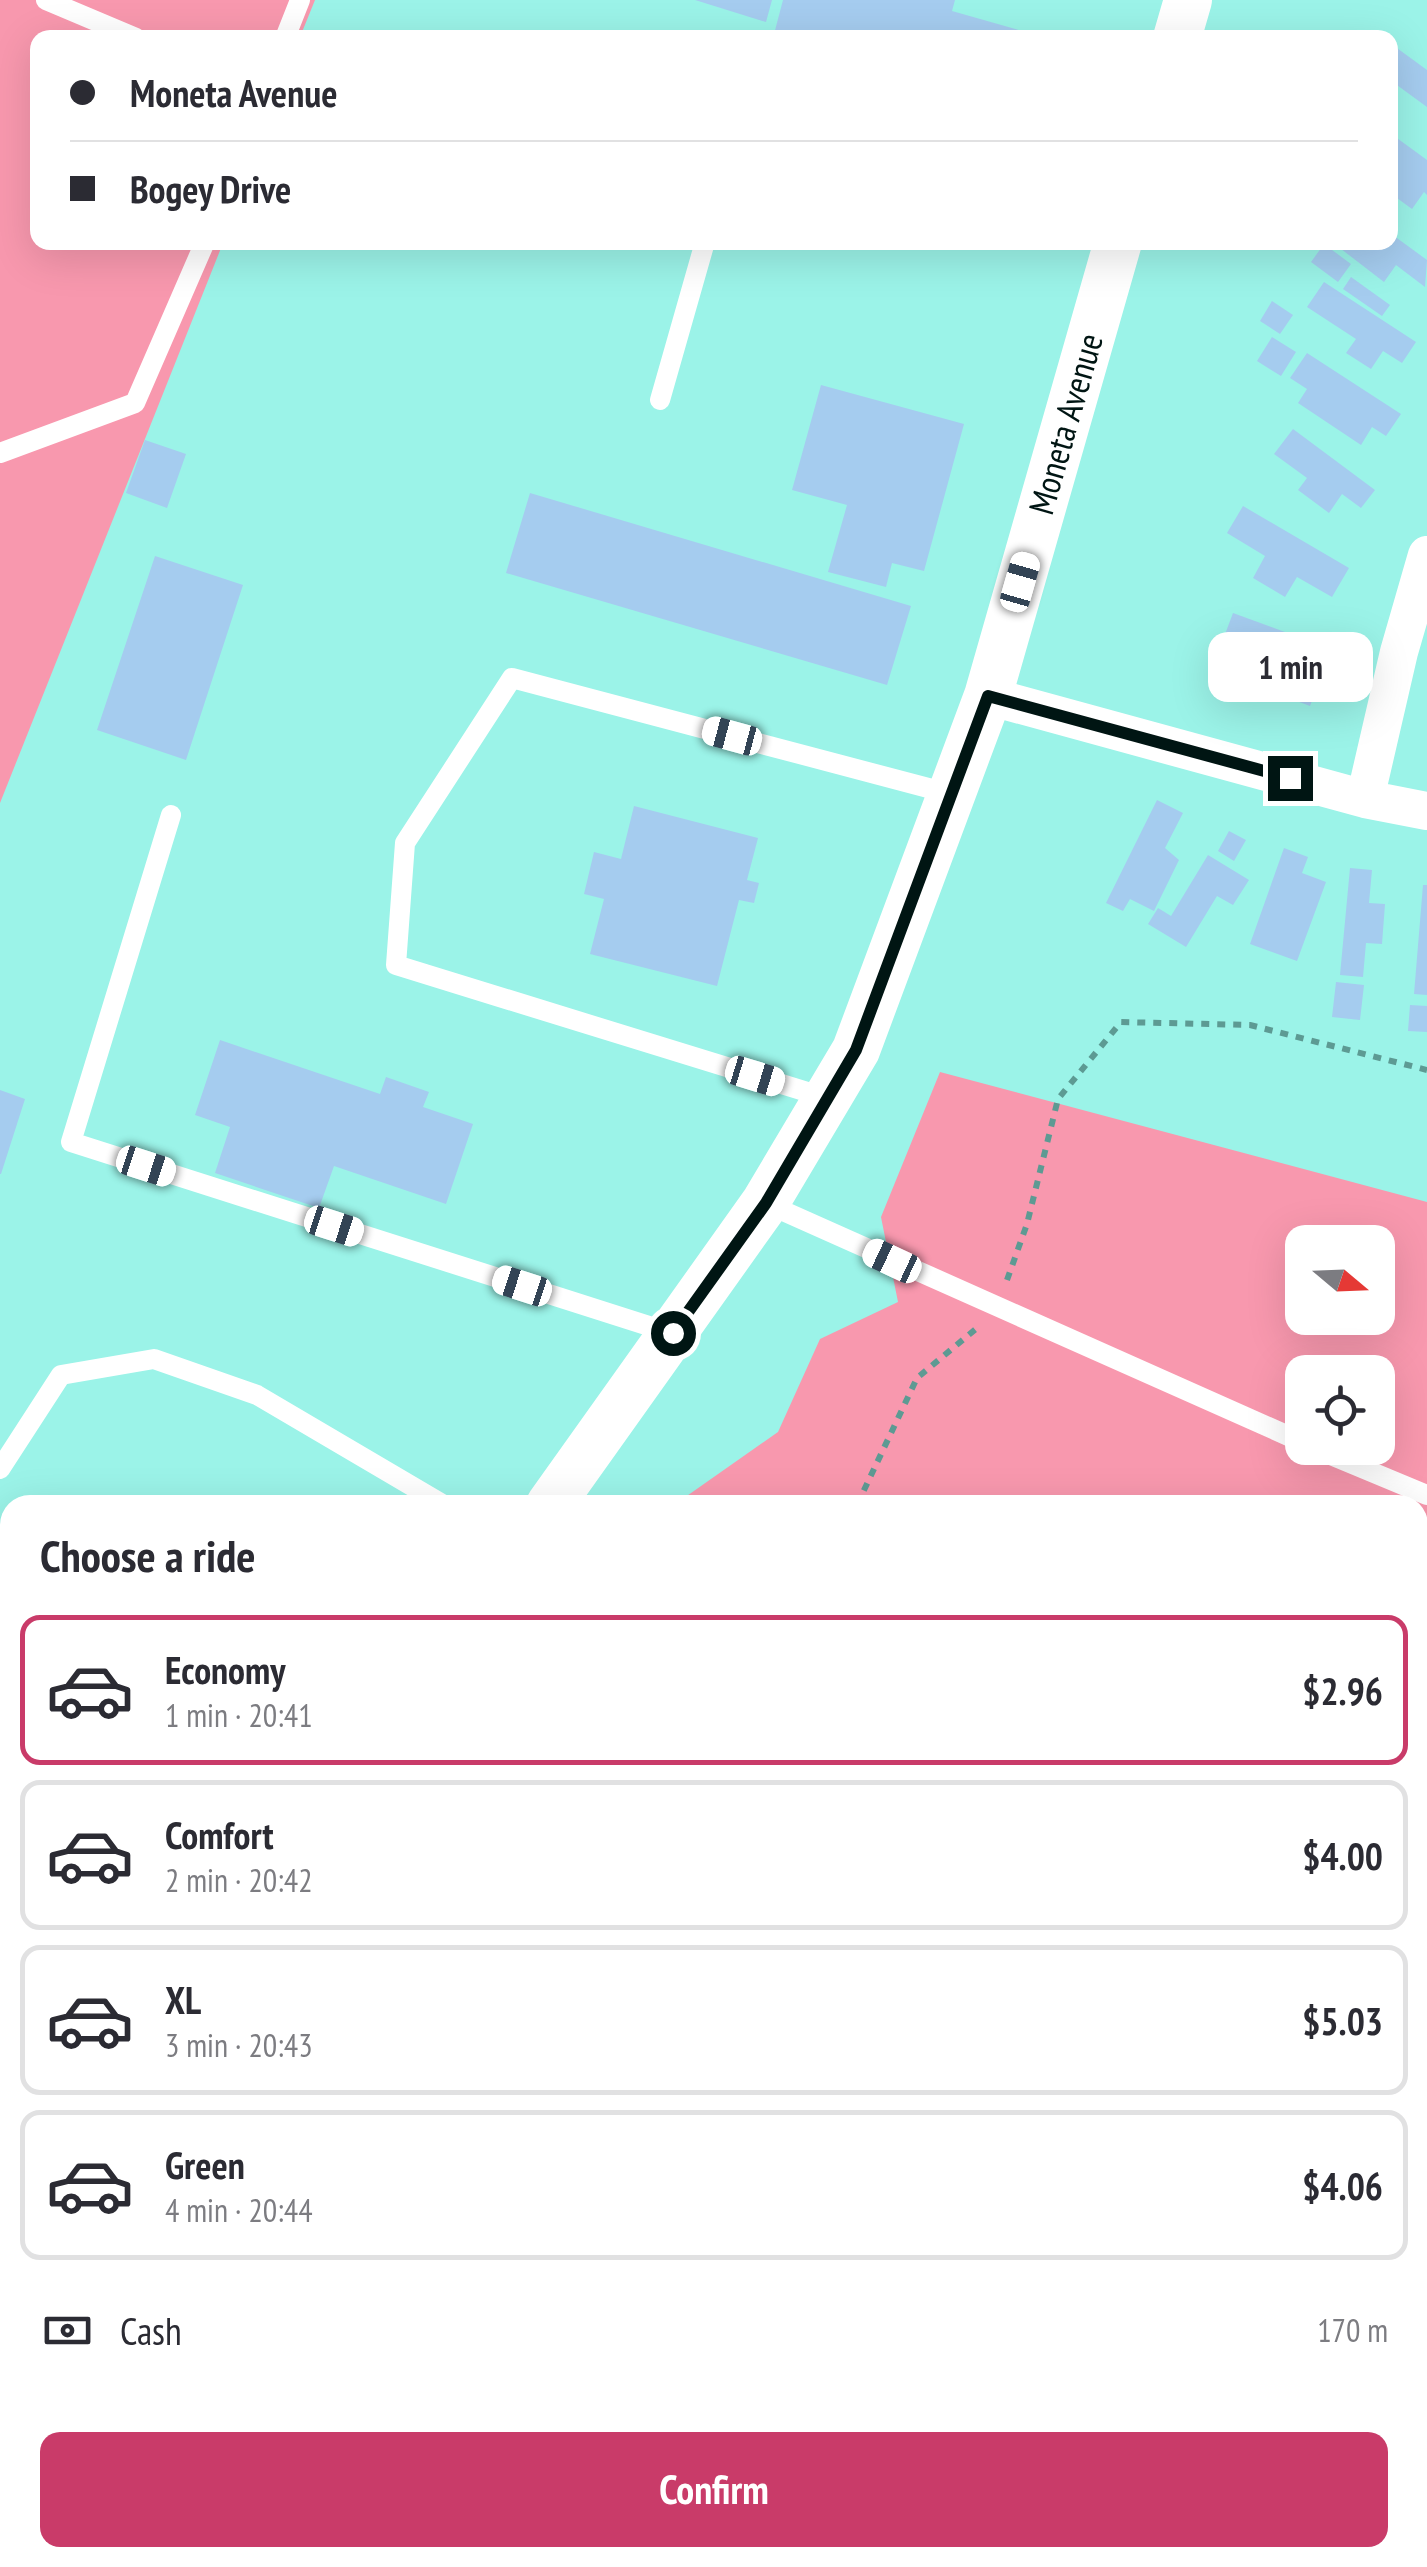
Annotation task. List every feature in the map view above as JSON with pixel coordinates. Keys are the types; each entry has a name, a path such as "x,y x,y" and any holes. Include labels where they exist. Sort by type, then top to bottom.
{"street":[{"path":"1179,30 1188,0"},
{"name":"Moneta Avenue","path":"557,1495 766,1203 856,1050 988,696 1116,250"},
{"path":"1365,798 1399,652 1427,555"},
{"path":"988,696 1365,798 1427,811"}],"lane":[{"path":"46,0 117,30"},
{"path":"289,30 300,0"},
{"path":"0,453 135,403 202,250"},
{"path":"660,400 703,250"},
{"path":"827,1098 396,965 405,843 512,678 951,794"},
{"path":"172,815 71,1142 673,1333"},
{"path":"766,1203 1285,1434"},
{"path":"0,1469 61,1375 154,1360 257,1395 427,1495"},
{"path":"1355,1465 1427,1495"}],"path":[{"path":"862,1495 916,1378 967,1339 997,1305 1026,1224 1058,1100 1121,1022 1250,1025 1427,1070"}],"shaded area":[{"path":"0,0 315,0 303,30 30,30 30,250 220,250 0,803"},
{"path":"940,1072 1427,1202 1427,1495 688,1495 778,1432 820,1339 898,1302 881,1217"}],"building":[{"path":"695,0 772,0 766,22"},
{"path":"783,0 955,0 952,11 1019,30 775,30"},
{"path":"1398,49 1427,70 1427,107 1398,86"},
{"path":"1398,139 1427,160 1427,195 1424,192 1412,209 1398,199"},
{"path":"1398,239 1427,260 1425,287 1396,265 1384,282 1342,250 1398,250"},
{"path":"1320,250 1332,250 1351,264 1338,282 1311,262"},
{"path":"1351,277 1390,305 1382,316 1343,289"},
{"path":"1324,282 1416,342 1402,363 1383,351 1371,369 1346,353 1356,339 1307,307"},
{"path":"1272,301 1293,315 1280,334 1260,321"},
{"path":"1272,337 1296,352 1281,376 1257,361"},
{"path":"1307,353 1401,414 1386,436 1372,427 1361,445 1298,403 1307,389 1290,378"},
{"path":"821,385 964,424 924,571 892,563 886,587 828,572 847,505 792,490"},
{"path":"1293,429 1375,490 1361,508 1342,494 1329,513 1298,490 1307,478 1274,454"},
{"path":"145,440 186,454 167,508 126,493"},
{"path":"530,493 911,606 887,685 506,573"},
{"path":"1243,506 1349,568 1332,597 1297,577 1285,597 1253,578 1265,556 1227,533"},
{"path":"155,556 243,585 186,760 97,730"},
{"path":"1233,613 1331,649 1310,706 1212,669"},
{"path":"1157,800 1183,813 1165,848 1179,860 1154,911 1130,899 1123,911 1106,903"},
{"path":"634,806 758,838 747,880 759,883 754,903 739,900 717,986 590,954 604,899 584,894 594,852 621,859"},
{"path":"1229,831 1246,840 1234,861 1218,851"},
{"path":"1284,848 1308,857 1302,873 1326,882 1297,961 1250,944"},
{"path":"1208,855 1249,880 1233,905 1217,896 1186,947 1148,924 1158,908 1171,916"},
{"path":"1350,868 1372,870 1369,903 1385,904 1382,944 1366,943 1363,977 1340,975"},
{"path":"1423,885 1427,885 1427,995 1414,994"},
{"path":"1336,982 1364,985 1360,1020 1332,1017"},
{"path":"1410,1005 1427,1006 1427,1032 1408,1031"},
{"path":"220,1040 380,1094 386,1077 429,1092 423,1107 473,1124 446,1204 334,1166 319,1208 215,1173 230,1127 195,1115"},
{"path":"0,1090 25,1099 1,1174 0,1174"}],"route":[{"path":"673,1333 766,1203 856,1050 988,696 1290,778"}]}
